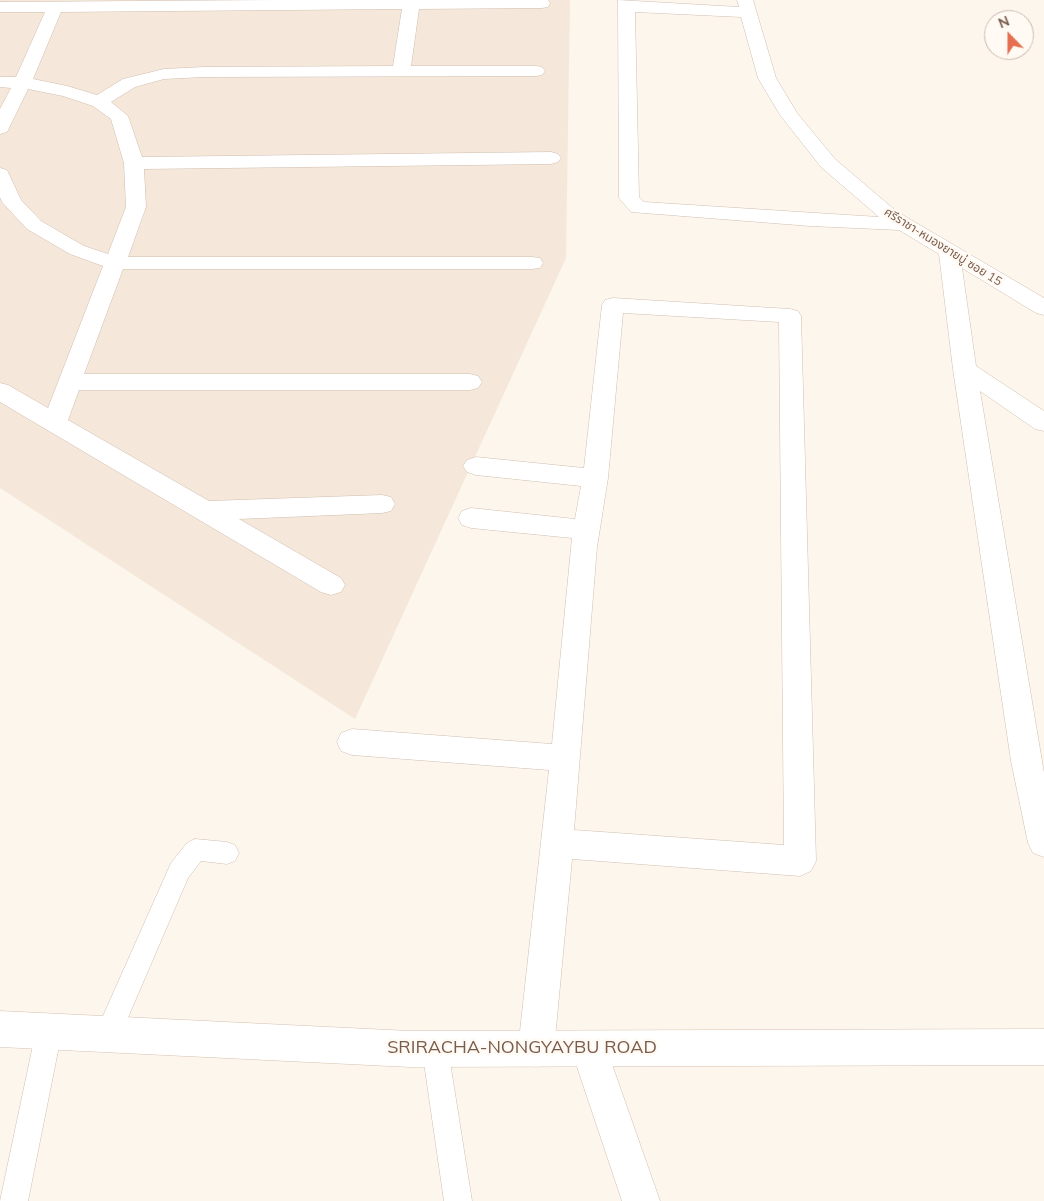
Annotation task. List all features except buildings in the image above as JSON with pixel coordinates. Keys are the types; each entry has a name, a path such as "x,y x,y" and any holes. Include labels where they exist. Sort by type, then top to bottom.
{"street":[{"path":"0,7 542,3"},
{"path":"402,71 411,4"},
{"path":"747,6 627,4 629,198 638,208 810,220 904,224"},
{"name":"ศรีราชา-หนองยายบู่ ซอย 15","path":"747,6 768,78 789,115 828,163 889,215 1044,308"},
{"path":"0,128 55,7"},
{"path":"98,102 129,83 164,74 204,72 536,71"},
{"path":"0,82 22,83 67,91 98,102 119,116 134,163 136,206 54,424"},
{"path":"134,163 550,158"},
{"path":"0,174 12,202 34,224 77,250 114,263 532,263"},
{"path":"949,251 965,369 1026,761 1044,843"},
{"path":"536,1049 587,530 595,478 613,305 790,316 800,861 557,842"},
{"path":"965,369 1044,423"},
{"path":"70,382 470,382"},
{"path":"0,390 54,424 331,585"},
{"path":"476,466 595,478"},
{"path":"204,511 382,504"},
{"path":"471,518 587,530"},
{"path":"352,742 566,758"},
{"name":"SRIRACHA-NONGYAYBU ROAD","path":"0,1029 435,1049 1044,1047"},
{"path":"589,1049 641,1201"}],"lane":[{"path":"108,1034 179,870 195,850 227,853"},
{"path":"14,1201 49,1031"},
{"path":"435,1049 458,1201"}],"shaded area":[{"path":"0,0 570,0 566,258 355,719 0,488"}]}
